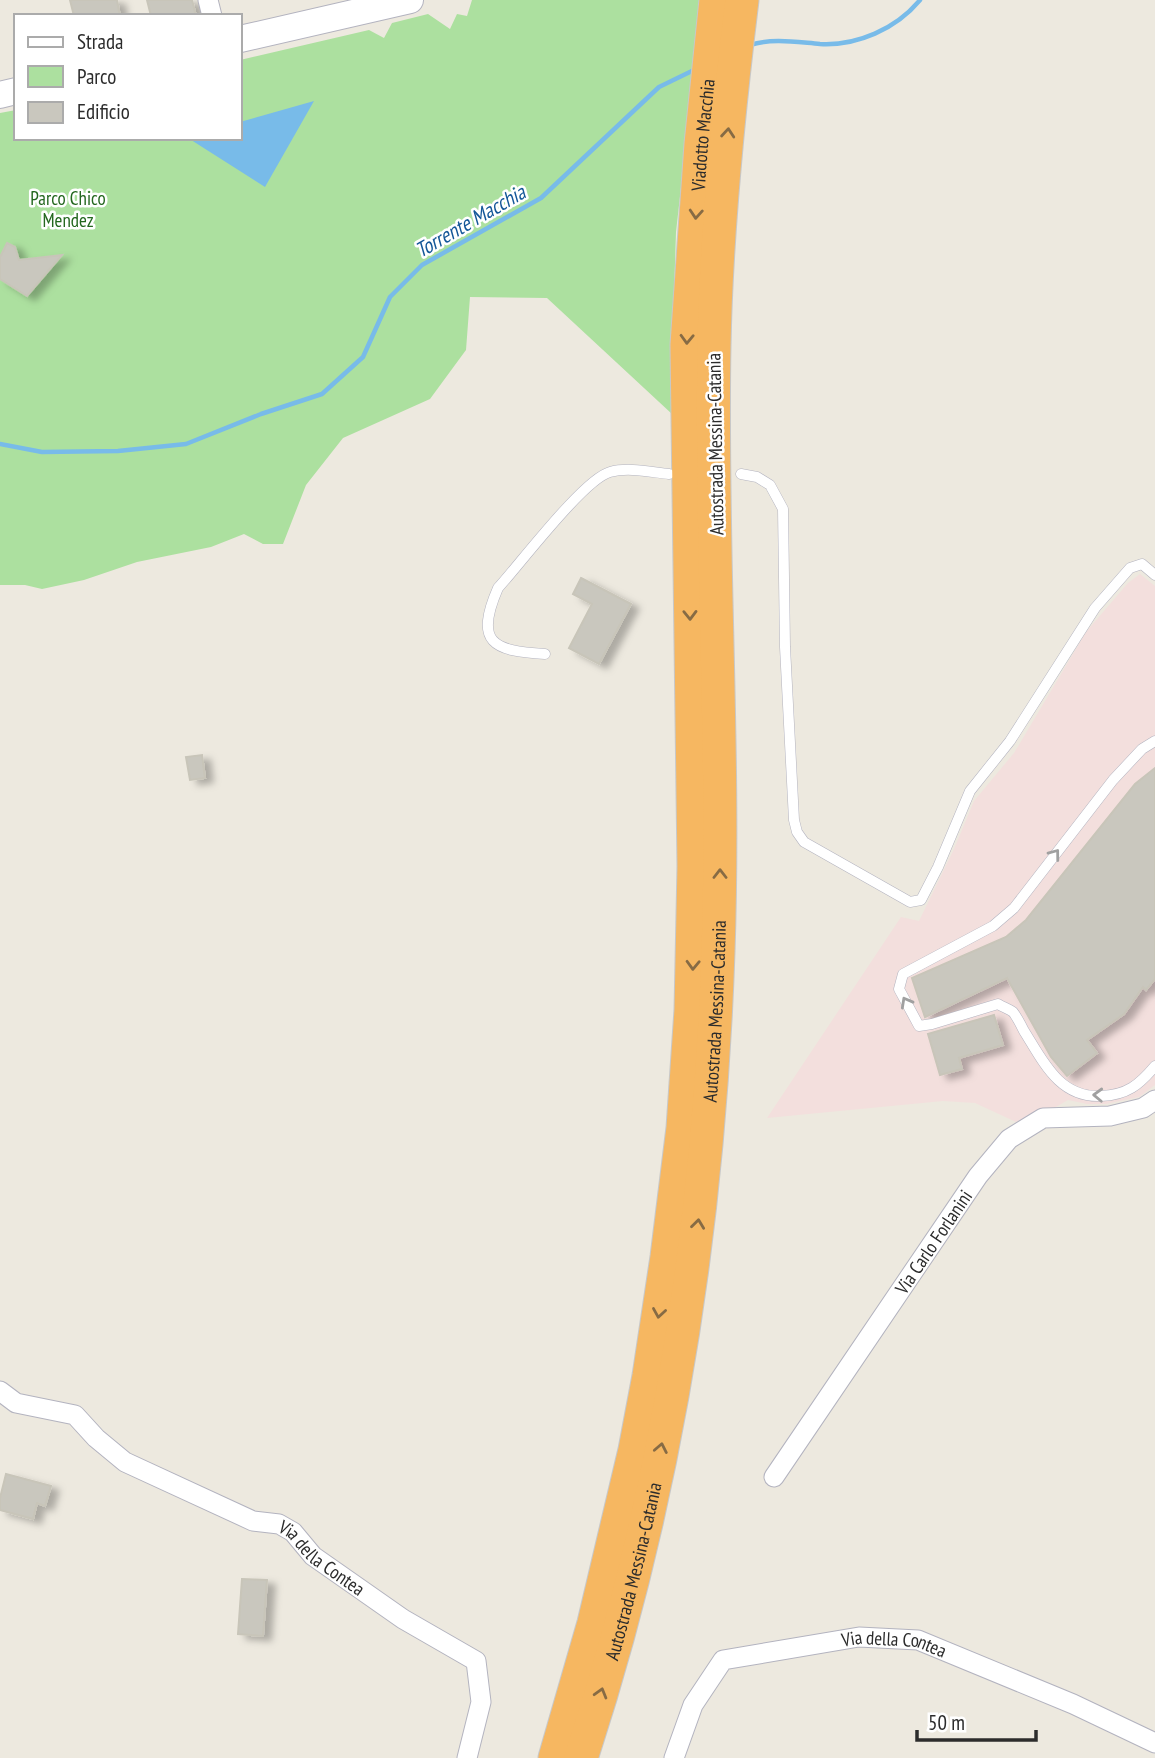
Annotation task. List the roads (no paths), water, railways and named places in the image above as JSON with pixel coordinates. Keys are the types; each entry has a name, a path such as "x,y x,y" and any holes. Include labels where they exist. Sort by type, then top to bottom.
{"highway":[{"name":"Viadotto Macchia","path":"691,271 716,0"},
{"name":"Viadotto Macchia","path":"719,250 742,0"},
{"name":"Autostrada Messina-Catania","path":"555,1758 594,1623 635,1450 649,1376 675,1193 687,1078 693,945 703,471 719,250"},
{"name":"Autostrada Messina-Catania","path":"691,271 687,345 703,471"},
{"name":"Autostrada Messina-Catania","path":"581,1758 619,1628 659,1456 674,1381 701,1196 712,1080 719,947 703,558"}],"street":[{"path":"242,39 410,0"},
{"name":"Via Carlo Forlanini","path":"775,1477 978,1176 1009,1139 1043,1118 1110,1116 1143,1108 1155,1100"},
{"name":"Via della Contea","path":"0,1391 16,1402 75,1415 96,1438 125,1462 253,1521 279,1524 293,1532 313,1556 403,1619 476,1661 481,1702 467,1758"},
{"name":"Via della Contea","path":"674,1758 693,1705 723,1660 859,1637 918,1640 1073,1704 1155,1743"}],"lane":[{"path":"545,654 509,651 496,645 489,634 491,605 498,588 579,495 606,473 622,470 703,471 757,477 770,485 783,509 785,648 794,820 797,832 804,842 910,902 920,900 938,867 970,791 1010,741 1095,608 1130,568 1142,564 1155,575"},
{"path":"699,502 703,471"},
{"path":"699,525 703,558"},
{"path":"1155,741 1142,749 1113,780 1014,908 993,926 903,974 899,989 919,1026 998,1004 1013,1012 1048,1069 1067,1089 1079,1093 1096,1096 1124,1092 1137,1087 1155,1066"}],"water":[{"path":"314,101 265,187 191,140 242,140 242,121"}],"waterway":[{"name":"Torrente Macchia","path":"750,45 776,41 834,44 862,39 888,27 920,0"},
{"name":"Torrente Macchia","path":"0,444 42,452 118,451 186,444 261,414 322,394 363,357 390,297 422,265 541,198 659,87 694,70"}],"park label":[{"name":"Parco Chico Mendez","path":"68,209"}]}
